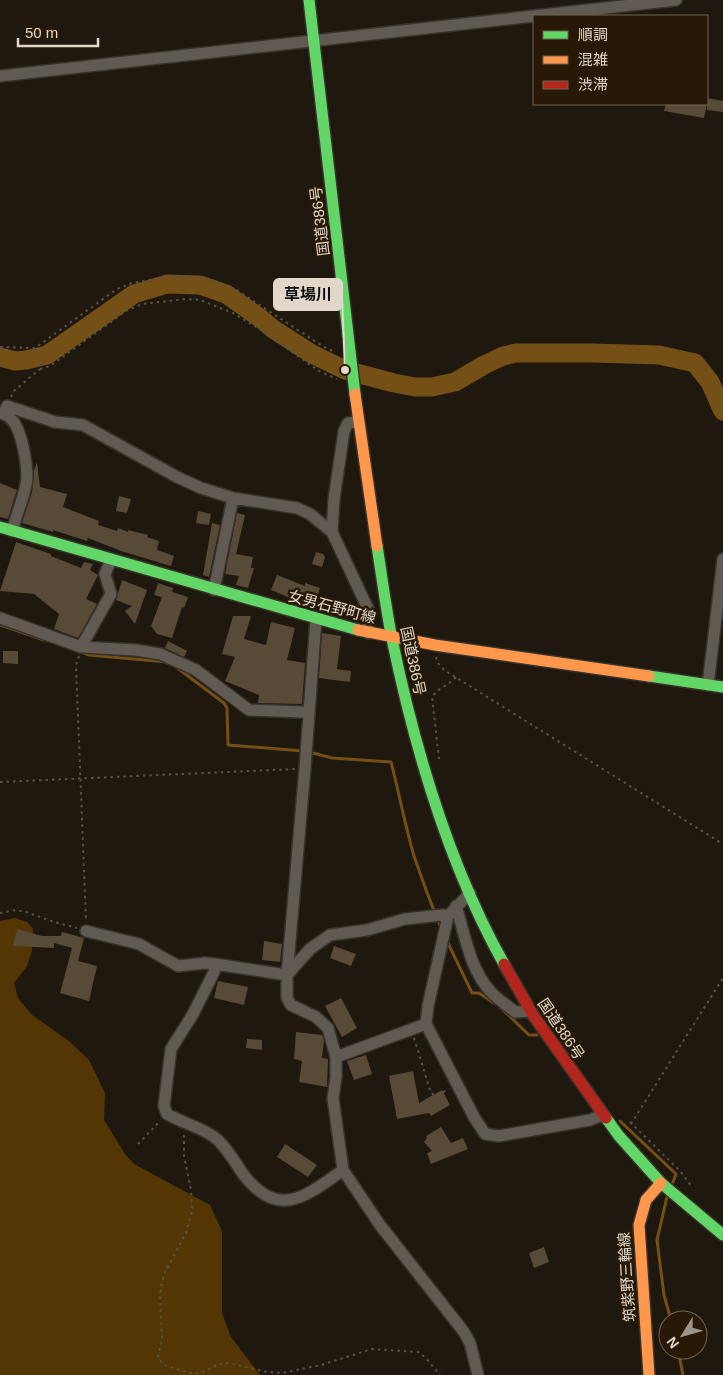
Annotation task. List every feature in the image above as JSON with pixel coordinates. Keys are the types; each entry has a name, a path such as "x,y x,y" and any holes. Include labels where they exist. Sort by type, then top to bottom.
{"main road":[{"name":"国道386号","path":"309,0 358,422 392,638 416,743 456,862 485,930 530,1011 619,1136 661,1183 723,1236"},
{"name":"女男石野町線","path":"0,528 368,633 436,645 723,687"},
{"name":"筑紫野三輪線","path":"649,1375 639,1225 646,1200 661,1183"}],"street":[{"path":"540,15 676,0"},
{"path":"0,76 533,16"},
{"path":"4,411 55,422 83,425 177,477 201,488 233,498 297,508 310,514 332,532 369,612 368,633"},
{"path":"4,411 13,420 22,444 27,479 12,531"},
{"path":"332,532 334,499 344,431 348,424 358,422"},
{"path":"214,590 233,498"},
{"path":"708,685 723,559"},
{"path":"81,647 111,594 105,574 111,560"},
{"path":"0,618 81,647 136,650 160,654 196,670 249,710 302,712 309,714"},
{"path":"316,619 305,768 286,974 286,998 291,1005 316,1017 328,1028 336,1057 333,1098 343,1170 380,1225 464,1332 470,1343 478,1375"},
{"path":"470,893 448,916 428,1006 426,1024 484,1134 499,1136 590,1120 602,1114"},
{"path":"456,906 474,965 480,978 491,993 515,1012 530,1011"},
{"path":"286,974 310,949 330,934 367,930 405,919 448,916"},
{"path":"86,931 139,944 178,966 205,963 286,974"},
{"path":"215,964 214,972 193,1014 171,1049 164,1106 167,1114 204,1130 216,1139 224,1146 255,1188 265,1195 284,1202 304,1196 343,1170"},
{"path":"336,1057 426,1024"}],"path":[{"path":"0,346 35,348 116,290 132,282 174,276 210,280 235,289 324,347 352,360"},
{"path":"40,367 44,369 50,366 126,311 142,304 200,300 233,313 261,330 319,371 355,388"},
{"path":"35,348 40,367"},
{"path":"4,411 14,391 40,367"},
{"path":"436,645 434,653 437,662 444,670 723,844"},
{"path":"0,913 16,910 26,912 86,931 82,779 76,665 81,647"},
{"path":"440,762 432,697 435,691 450,684 456,676"},
{"path":"0,782 305,768"},
{"path":"632,1124 723,978"},
{"path":"411,1029 431,1093 436,1096 458,1085"},
{"path":"138,1144 167,1114"},
{"path":"627,1119 681,1172 693,1188"},
{"path":"182,1120 184,1156 193,1202 186,1233 162,1283 160,1294 162,1339 158,1357 162,1363 194,1374 229,1362 267,1372 282,1372 321,1365 372,1349 418,1352 426,1357 440,1375"}],"shaded area":[{"path":"15,918 27,922 33,929 32,951 27,966 14,983 18,998 32,1015 69,1041 89,1060 105,1093 104,1120 125,1154 134,1164 210,1205 222,1231 222,1313 231,1337 260,1375 0,1375 0,921"}],"building":[{"path":"708,98 723,101 723,112 707,110"},
{"path":"666,105 707,105 704,118 664,111"},
{"path":"37,462 40,487 67,494 63,507 99,521 98,525 117,531 118,528 128,532 128,530 148,535 147,537 159,541 157,550 174,556 171,566 121,551 88,538 87,541 53,530 53,532 22,523 32,492"},
{"path":"0,483 17,490 8,519 0,517"},
{"path":"119,496 131,499 127,513 116,511"},
{"path":"198,511 211,514 209,525 196,523"},
{"path":"237,513 245,515 236,554 253,557 251,568 254,568 248,588 236,585 239,576 225,574"},
{"path":"212,523 220,525 209,577 203,575"},
{"path":"16,542 51,554 51,556 81,568 84,562 93,564 90,570 98,575 86,599 97,604 78,638 54,629 59,614 34,594 0,591"},
{"path":"316,552 323,554 325,557 322,567 312,564"},
{"path":"277,575 305,586 305,583 320,588 315,607 287,599 288,597 271,590"},
{"path":"122,580 147,590 135,624 125,611 132,606 116,600"},
{"path":"158,583 173,588 172,592 188,597 184,608 182,607 172,638 157,634 151,626 162,597 154,595"},
{"path":"233,616 251,616 244,639 266,645 271,622 295,628 287,660 305,663 302,704 258,703 259,695 225,681 235,657 222,654"},
{"path":"322,633 341,636 337,669 351,671 350,682 319,678"},
{"path":"168,641 187,651 184,657 165,648"},
{"path":"3,651 18,651 18,664 3,663"},
{"path":"17,929 42,936 61,936 62,932 84,938 78,961 97,966 89,1001 60,993 72,948 54,943 54,948 13,946"},
{"path":"264,941 282,944 280,962 262,960"},
{"path":"334,946 356,954 351,966 330,958"},
{"path":"218,981 248,987 244,1005 214,998"},
{"path":"341,998 357,1028 342,1037 325,1006"},
{"path":"296,1032 322,1035 324,1040 322,1058 328,1059 327,1087 299,1082 302,1061 294,1059"},
{"path":"247,1039 262,1040 262,1050 246,1048"},
{"path":"366,1055 372,1074 354,1080 347,1061"},
{"path":"413,1071 419,1103 442,1090 450,1105 431,1116 429,1113 397,1119 389,1076"},
{"path":"441,1127 451,1143 463,1138 468,1149 431,1164 427,1153 432,1151 424,1142 427,1138 426,1136"},
{"path":"285,1144 317,1165 308,1177 277,1157"},
{"path":"544,1247 549,1262 534,1268 529,1253"}],"waterway":[{"path":"0,357 15,361 47,355 134,294 167,284 200,285 226,294 273,329 312,354 345,370 394,383 415,387 432,387 455,382 484,365 503,356 516,353 659,355 695,363 710,382 723,411"},
{"path":"0,625 44,640"},
{"path":"81,652 89,655 167,662"},
{"path":"176,667 224,703 227,708 228,745 303,751"},
{"path":"309,752 332,758 391,762 414,856 441,928"},
{"path":"447,941 472,993 479,993 494,1003"},
{"path":"501,1008 529,1035 537,1035"},
{"path":"620,1121 676,1174 673,1182"},
{"path":"667,1197 657,1240 664,1295 668,1310"},
{"path":"680,1360 683,1375"}],"traffic: fast":[{"path":"309,0 355,394"},
{"path":"0,527 358,630"},
{"path":"377,546 392,639 411,723 423,765 450,847 484,926 504,964"},
{"path":"649,676 723,687"},
{"path":"606,1118 619,1136 661,1183 723,1235"}],"traffic: slow":[{"path":"355,394 377,546"},
{"path":"358,630 435,645 649,676"},
{"path":"649,1375 639,1225 646,1200 661,1183"}],"traffic: jam":[{"path":"504,964 533,1015 606,1118"}],"place":[{"name":"草場川","path":"345,370"}]}
